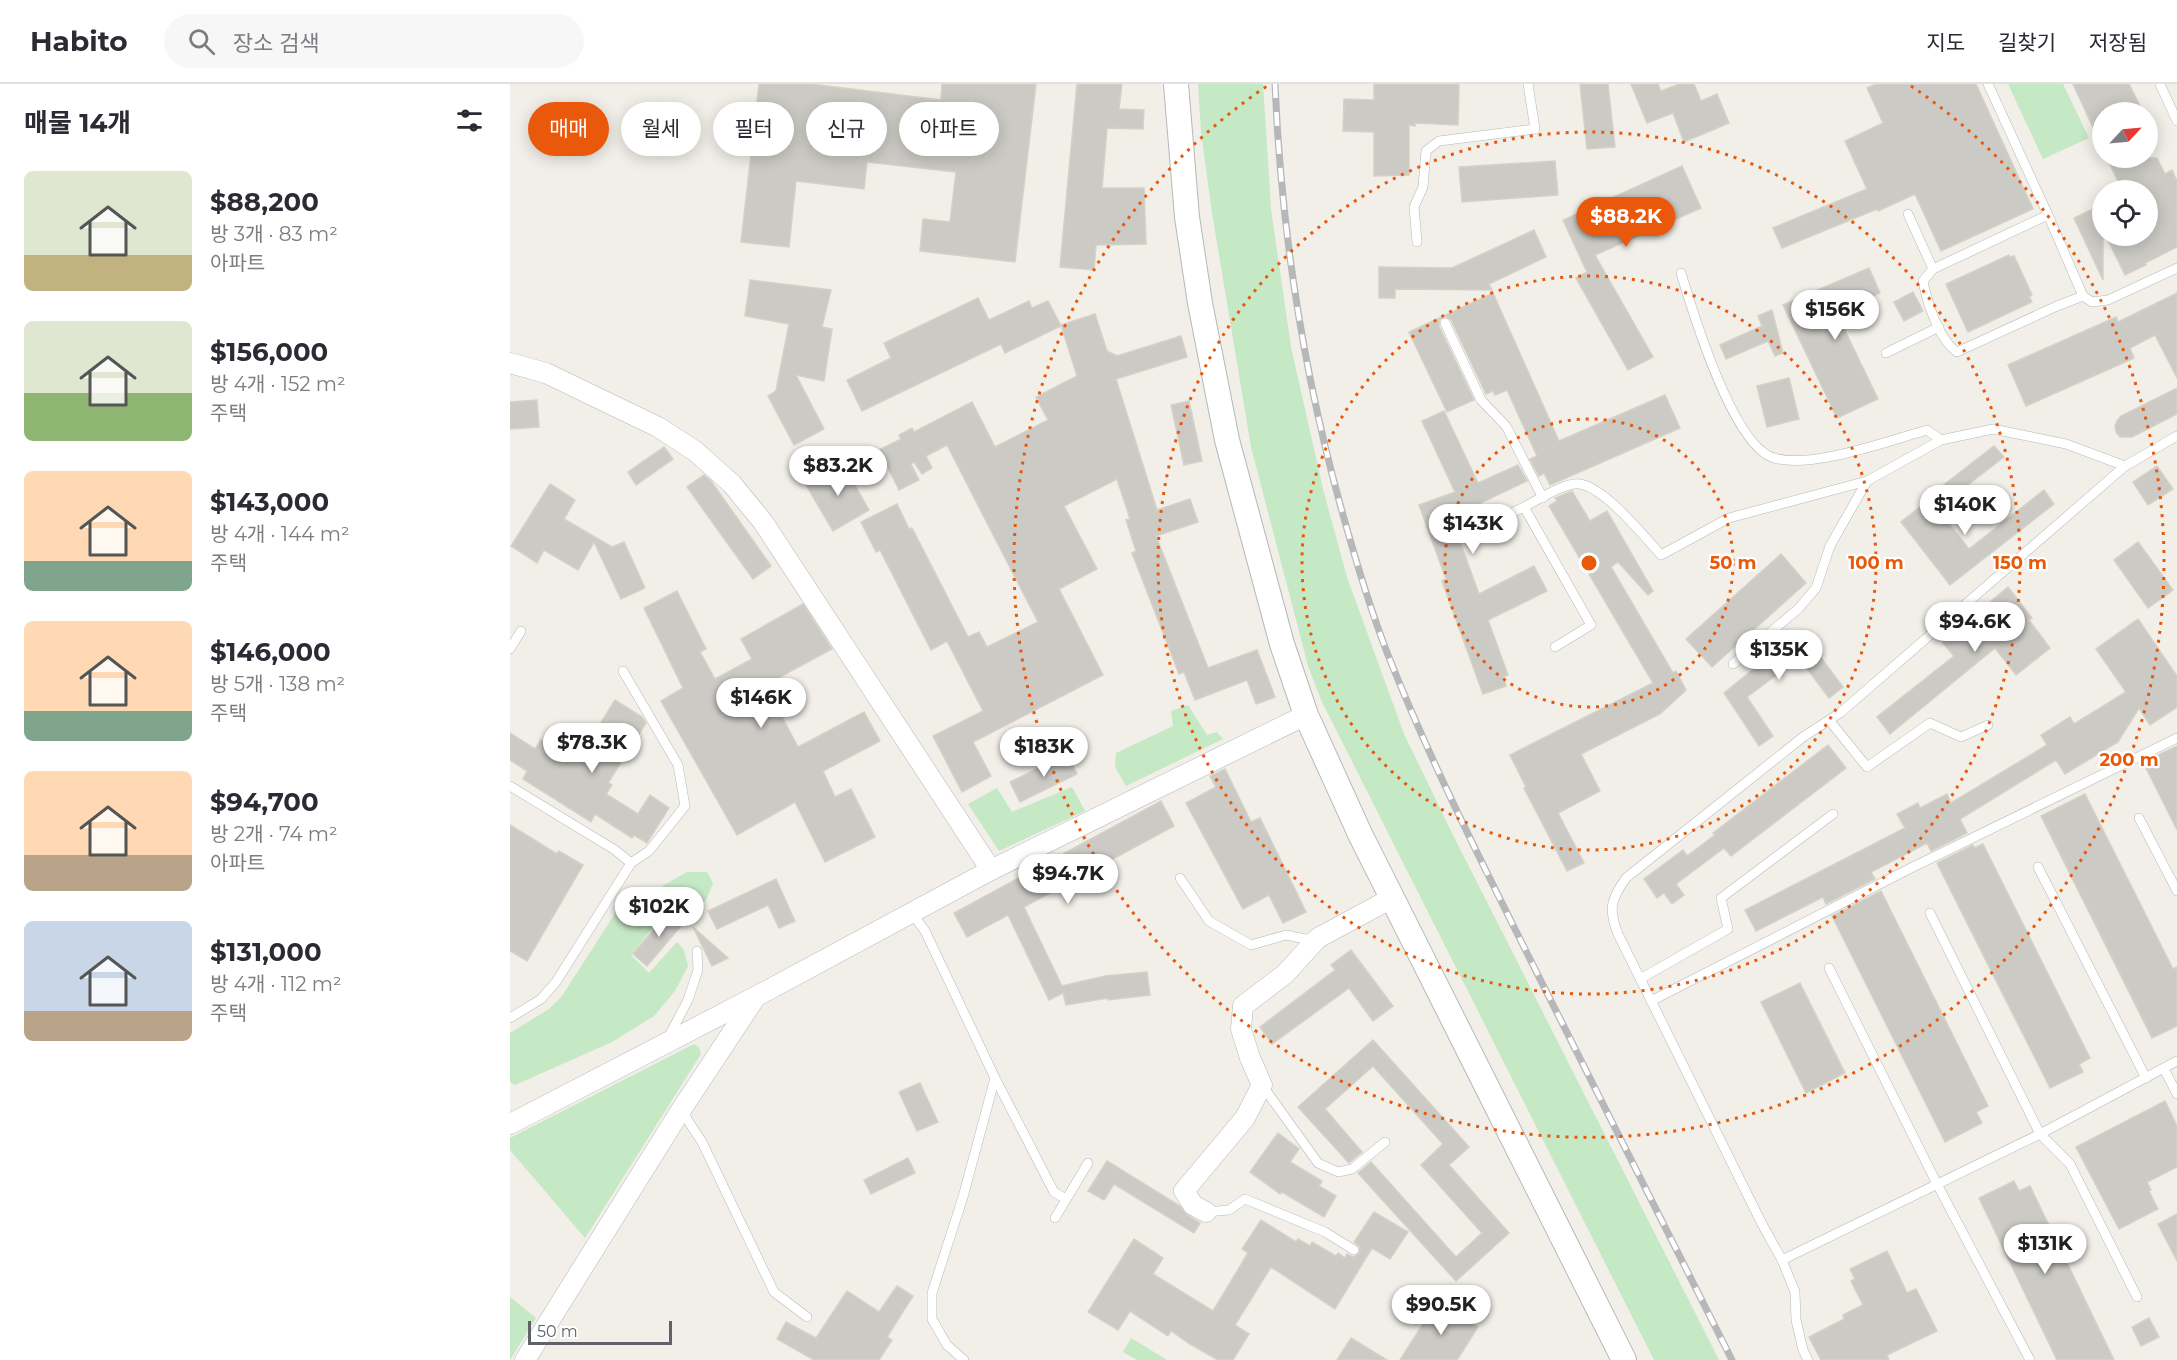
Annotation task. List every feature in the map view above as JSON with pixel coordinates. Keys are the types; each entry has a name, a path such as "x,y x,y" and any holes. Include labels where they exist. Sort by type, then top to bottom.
{"street":[{"path":"1176,84 1186,217 1227,440 1282,644 1306,714 1360,834 1624,1360"},
{"path":"510,363 546,373 658,427 695,451 732,484 763,522 991,870"},
{"path":"510,1124 757,996 991,870 1306,714"},
{"path":"1206,1212 1193,1205 1184,1191 1245,1118 1262,1084 1240,1029 1243,1006 1285,974 1318,938 1392,898"},
{"path":"525,1360 681,1110 757,996"}],"lane":[{"path":"1417,243 1414,207 1423,188 1426,151 1439,141 1535,129 1528,84"},
{"path":"1988,84 2083,296 2092,302 2108,300 2177,268"},
{"path":"2160,84 2177,121"},
{"path":"1908,214 1934,269"},
{"path":"2048,215 1934,269 1923,281 1926,302 1950,348 1957,352 2083,296"},
{"path":"1681,273 1706,353 1741,424 1760,452 1775,458 1813,460 1927,430 1941,440"},
{"path":"1445,323 1481,400 1506,426 1543,498"},
{"path":"1886,353 1939,327"},
{"path":"1475,531 1563,488 1580,484 1604,496 1661,555 1729,518 1867,481 1941,440 1993,429 2066,444 2125,466"},
{"path":"1808,1360 1803,1350 1796,1320 1795,1292 1782,1260 1640,979 1611,916 1612,902 1626,878 1803,736 1840,713 2125,466 2177,436"},
{"path":"1733,663 1798,609 1816,588 1830,546 1867,481"},
{"path":"1524,507 1591,625 1555,647"},
{"path":"510,649 521,631"},
{"path":"510,1018 541,999 556,982 631,863 650,851 685,806 678,765 623,671"},
{"path":"1829,720 1867,767 1929,723 1961,737 1988,725"},
{"path":"1651,1001 1911,868 2177,738"},
{"path":"510,786 615,850 631,863"},
{"path":"1640,979 1728,929 1721,898 1833,814"},
{"path":"2139,818 2177,891"},
{"path":"2038,867 2146,1078"},
{"path":"1180,878 1209,921 1251,945 1286,935 1305,939 1318,938"},
{"path":"1930,913 2040,1134 2070,1164 2137,1297"},
{"path":"912,914 925,931 995,1078 1054,1192 1066,1199"},
{"path":"666,1043 688,1000 698,970 697,951"},
{"path":"1829,968 1937,1184 2030,1360"},
{"path":"1782,1260 2040,1134 2177,1061"},
{"path":"2164,1069 2177,1095"},
{"path":"964,1360 947,1345 932,1319 932,1293 963,1197 995,1078"},
{"path":"1262,1084 1318,1163 1338,1172 1352,1169 1385,1142"},
{"path":"681,1110 702,1142 774,1292 807,1317"},
{"path":"1055,1218 1088,1162"},
{"path":"1206,1212 1229,1210 1245,1199 1325,1232 1354,1250"}],"green space":[{"path":"1198,84 1263,84 1271,209 1291,347 1323,489 1347,577 1404,734 1719,1360 1654,1360 1321,700 1308,666 1251,447 1212,213 1201,132"},
{"path":"2008,84 2063,84 2089,138 2043,159"},
{"path":"1188,705 1207,735 1217,732 1223,739 1126,786 1115,767 1116,753 1173,726 1171,711"},
{"path":"1072,787 1085,811 999,851 968,804 997,788 1012,812"},
{"path":"687,872 707,872 713,883 706,900 686,915 671,905 631,955 649,973 677,942 684,950 688,966 675,991 654,1016 612,1042 515,1085 510,1082 510,1033 549,1009 562,996 627,895 646,906 664,885"},
{"path":"694,1044 699,1047 701,1054 585,1238 510,1150 510,1138"},
{"path":"510,1297 536,1318 510,1360"},
{"path":"1131,1338 1167,1360 1137,1360 1123,1352"}],"building":[{"path":"759,84 811,84 941,100 942,84 1036,84 1015,262 920,251 923,219 950,222 956,172 867,162 864,189 796,181 789,247 741,242 751,156 794,156 794,102 757,102"},
{"path":"1077,84 1122,84 1119,109 1144,110 1143,129 1107,128 1102,188 1144,188 1146,244 1096,245 1094,270 1060,267"},
{"path":"1374,84 1459,84 1458,125 1415,123 1415,126 1409,125 1409,175 1374,176 1374,132 1343,131 1344,99 1374,100"},
{"path":"1580,84 1608,84 1615,147 1587,149"},
{"path":"1631,84 1658,84 1661,91 1679,84 1694,84 1701,101 1717,94 1729,123 1684,142 1673,113 1647,123"},
{"path":"1876,84 1976,84 2033,209 1941,251 1915,194 1878,211 1877,209 1782,248 1773,228 1867,189 1845,141 1883,123 1867,88"},
{"path":"2073,84 2129,84 2138,102 2092,102 2092,125"},
{"path":"2158,160 2165,174 2172,170 2177,181 2177,247 2125,275 2111,246 2158,246 2158,180 2117,180 2112,168 2158,168"},
{"path":"1555,161 1558,195 1462,202 1459,167"},
{"path":"1682,166 1701,208 1595,255 1653,357 1628,370 1576,278 1587,272 1563,220"},
{"path":"2092,209 2092,246 2103,246 2103,280 2074,218"},
{"path":"1534,230 1546,257 1489,284 1492,290 1395,289 1395,298 1379,298 1379,267 1452,268"},
{"path":"2009,255 2014,256 2032,295 2029,297 2032,302 1968,332 1946,284"},
{"path":"1869,268 1880,293 1836,312 1878,399 1837,418 1783,305"},
{"path":"750,280 831,290 822,327 832,329 824,381 796,375 824,429 794,445 768,396 776,391 789,324 745,316"},
{"path":"1913,292 1923,311 1904,321 1894,302"},
{"path":"1493,293 1559,441 1665,395 1680,428 1550,485 1544,473 1539,476 1530,459 1537,456 1507,390 1495,395 1493,391 1486,394 1451,320 1445,316 1439,320 1439,326 1474,400 1447,412 1409,332"},
{"path":"2177,293 2177,378 2155,335 2130,348 2134,358 2026,406 2008,365 2116,317 2118,322"},
{"path":"978,298 989,320 1029,301 1032,308 1048,301 1061,326 1005,353 1001,344 862,411 847,380 891,358 884,343"},
{"path":"1772,310 1783,353 1775,356 1768,341 1726,359 1720,345 1762,326 1758,316"},
{"path":"1095,314 1107,351 1117,356 1181,336 1187,357 1116,379 1157,510 1190,499 1198,522 1156,536 1208,668 1257,650 1275,697 1256,704 1247,680 1195,700 1184,672 1179,674 1132,553 1136,551 1126,520 1130,519 1117,479 1064,506 1097,569 1059,589 1103,675 973,742 991,776 962,792 933,736 983,711 947,641 931,650 880,550 876,552 861,522 897,504 909,529 912,528 968,637 979,632 987,647 1038,622 947,445 926,456 932,468 922,474 914,462 911,464 919,480 899,490 879,450 901,439 899,435 912,428 914,432 972,402 995,447 1048,420 1036,397 1077,376 1061,325"},
{"path":"1789,378 1799,419 1767,427 1757,386"},
{"path":"2177,388 2177,414 2132,437 2120,437 2116,432 2115,426 2121,416"},
{"path":"537,400 539,427 510,429 510,402"},
{"path":"1189,401 1202,461 1184,465 1171,405"},
{"path":"1444,411 1478,483 1518,465 1527,481 1451,517 1479,594 1534,566 1547,591 1488,620 1508,675 1503,677 1506,686 1483,694 1442,581 1446,579 1419,505 1455,492 1422,421"},
{"path":"1994,446 2004,457 1938,508 1928,497"},
{"path":"664,447 673,459 636,485 628,472"},
{"path":"843,464 869,510 833,531 806,485"},
{"path":"2157,466 2173,489 2148,505 2133,482"},
{"path":"704,475 711,481 771,566 753,579 687,487"},
{"path":"550,484 575,500 564,519 612,547 624,542 645,588 621,599 594,542 578,570 544,550 537,563 511,546"},
{"path":"2044,490 2054,504 1950,585 1901,522 1930,499 1969,549"},
{"path":"1572,491 1590,521 1607,511 1653,591 1648,595 1618,562 1611,567 1673,673 1676,671 1686,690 1660,714 1581,754 1600,791 1558,813 1584,863 1567,871 1524,788 1526,787 1510,755 1653,683 1549,506 1557,501 1555,498"},
{"path":"2138,542 2173,590 2148,608 2114,560"},
{"path":"1781,554 1806,583 1712,667 1686,639"},
{"path":"2008,587 2032,618 2029,620 2050,648 2016,675 1995,648 1890,734 1877,717 1954,656 1942,642"},
{"path":"677,591 706,649 700,652 715,679 752,659 741,639 803,604 832,649 765,685 798,747 864,712 880,741 823,771 835,797 851,789 875,837 825,862 795,802 737,835 661,701 683,688 644,608"},
{"path":"2138,619 2177,676 2177,707 2150,725 2139,708 2118,742 2065,774 2056,760 1960,819 1967,833 1931,851 1927,843 1871,872 1875,879 1826,904 1823,897 1756,931 1745,910 1905,828 1897,814 1918,803 1920,808 1947,794 1951,803 2047,745 2041,735 2070,717 2074,724 2126,692 2096,649"},
{"path":"1802,630 1816,644 1813,647 1843,687 1829,698 1799,658 1747,697 1773,736 1759,746 1724,693"},
{"path":"615,700 642,717 646,723 608,783 612,785 606,794 638,814 650,795 669,808 647,843 634,835 632,838 595,814 591,822 523,779 527,771 510,760 510,733 535,749 541,740 576,763"},
{"path":"1828,745 1846,768 1731,856 1724,848 1676,884 1684,895 1672,904 1664,893 1657,898 1644,879 1683,850 1687,856 1715,835 1713,833"},
{"path":"2177,746 2177,830 2143,762"},
{"path":"1067,754 1077,774 1020,802 1010,782"},
{"path":"1225,769 1251,822 1260,818 1306,912 1283,923 1269,895 1243,909 1186,803 1216,787 1210,776"},
{"path":"2085,794 2173,969 2177,967 2177,1026 2152,1038 2041,816"},
{"path":"1161,801 1174,826 1024,907 1062,986 1105,976 1147,972 1150,995 1108,1000 1108,998 1066,1005 1063,993 1049,1000 1008,915 967,937 954,913"},
{"path":"510,825 557,854 559,851 583,865 527,961 510,951"},
{"path":"1983,844 2090,1058 2079,1064 2083,1072 2050,1088 1937,863 1973,845 1974,848"},
{"path":"776,879 795,921 779,928 768,905 717,929 708,911"},
{"path":"1881,891 1988,1106 1976,1112 1982,1123 1945,1142 1832,916"},
{"path":"671,909 685,921 647,966 633,954"},
{"path":"693,927 728,958 712,966"},
{"path":"1351,950 1393,1006 1373,1021 1349,988 1272,1044 1260,1027 1335,970 1331,965"},
{"path":"1800,983 1845,1073 1806,1093 1761,1002"},
{"path":"1373,1040 1469,1147 1449,1165 1509,1233 1456,1281 1358,1173 1371,1162 1456,1257 1482,1233 1421,1165 1443,1144 1373,1066 1325,1109 1362,1152 1349,1163 1298,1107"},
{"path":"920,1083 938,1122 917,1131 899,1092"},
{"path":"2165,1101 2177,1126 2177,1167 2147,1182 2158,1209 2119,1229 2076,1147"},
{"path":"1278,1133 1299,1149 1290,1162 1322,1181 1319,1186 1336,1196 1324,1217 1282,1192 1280,1194 1250,1172"},
{"path":"908,1158 915,1173 871,1194 864,1180"},
{"path":"1107,1161 1180,1206 1187,1215 1200,1223 1194,1233 1114,1184 1104,1200 1088,1191"},
{"path":"2014,1181 2019,1191 2030,1186 2114,1360 2057,1360 1979,1198"},
{"path":"1374,1212 1408,1232 1390,1259 1372,1248 1335,1309 1271,1267 1235,1325 1249,1334 1233,1360 1218,1360 1171,1331 1168,1336 1130,1311 1118,1330 1088,1312 1134,1239 1163,1258 1153,1274 1213,1311 1248,1253 1242,1249 1261,1220 1296,1242 1298,1239 1310,1246 1312,1242 1336,1256 1338,1253 1345,1258 1347,1254 1353,1257 1359,1254 1360,1247 1354,1242"},
{"path":"2177,1214 2177,1261 2158,1224"},
{"path":"1887,1251 1907,1293 1916,1289 1937,1331 1887,1355 1889,1360 1821,1360 1809,1337 1844,1319 1843,1315 1863,1305 1851,1281 1855,1279 1850,1269"},
{"path":"897,1286 913,1296 887,1337 892,1340 879,1360 814,1360 777,1339 786,1322 816,1338 847,1291 879,1312"},
{"path":"1438,1300 1478,1327 1457,1360 1400,1360"},
{"path":"2149,1318 2159,1337 2141,1346 2132,1327"},
{"path":"1351,1338 1387,1360 1337,1360"}],"railway":[{"path":"1275,84 1282,191 1304,348 1340,504 1381,637 1405,697 1462,822 1732,1360"}]}
